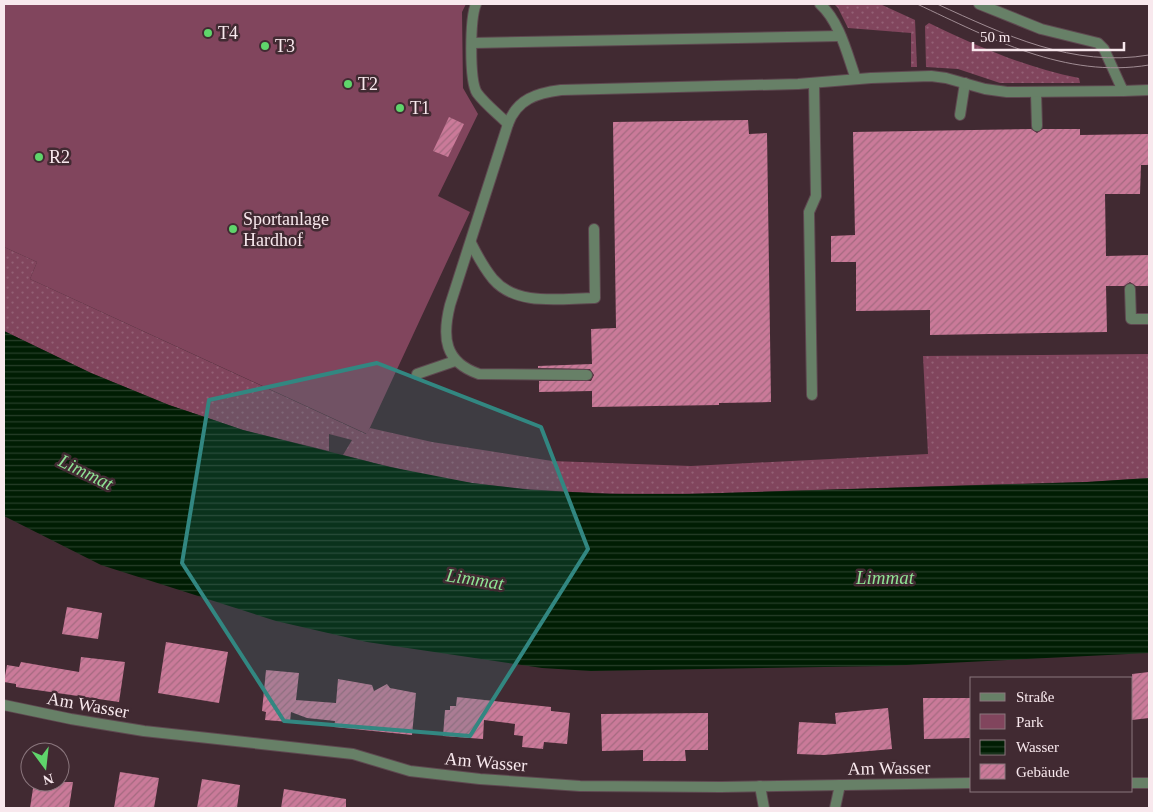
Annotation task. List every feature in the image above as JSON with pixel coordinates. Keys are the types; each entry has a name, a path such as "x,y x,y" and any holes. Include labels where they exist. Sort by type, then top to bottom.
{"street":[{"path":"476,4 472,17 473,78 475,88 481,97 508,124"},
{"path":"820,4 830,15 856,79"},
{"path":"979,4 1036,28 1092,40 1100,44 1123,91"},
{"path":"472,43 840,36"},
{"path":"587,375 490,375 470,371 455,361 448,346 447,322 450,305 511,115 520,104 538,93 548,91 814,84 856,79 931,76 995,91 1036,93 1149,90"},
{"path":"812,395 809,212 816,196 814,84"},
{"path":"960,115 965,84"},
{"path":"1036,93 1037,126"},
{"path":"471,243 492,278 510,293 535,298 595,298 594,229"},
{"path":"1130,289 1131,320 1149,319"},
{"path":"417,374 455,361"},
{"name":"Am Wasser","path":"4,705 71,719 144,731 353,754 410,771 480,779 580,786 970,783"},
{"path":"1133,783 1149,784"},
{"path":"835,808 840,785"},
{"path":"760,786 764,808"}],"highlighted area":[{"path":"377,363 541,427 588,549 470,736 284,721 182,563 209,400"}],"green space":[{"name":"Sportanlage Hardhof","path":"4,4 466,4 462,12 463,88 478,114 438,196 470,212 367,434 30,279 37,262 4,247"},
{"path":"834,4 880,4 915,20 917,67 911,67 911,33 848,28"},
{"path":"929,23 1021,62 1079,78 1080,83 1000,83 958,69 926,67 925,26"},
{"path":"4,247 37,262 30,279 366,434 370,428 432,442 552,461 691,466 928,454 923,356 1149,354 1149,478 1087,482 642,494 514,488 456,481 343,455 352,440 329,434 329,451 243,430 169,405 91,373 4,331"}],"water":[{"name":"Limmat","path":"4,331 91,373 169,405 243,430 390,467 472,483 531,490 610,494 689,494 1087,482 1149,478 1149,653 886,666 591,671 542,668 367,642 276,621 101,565 4,516"}],"building":[{"path":"449,117 464,124 448,157 433,151"},
{"path":"748,120 749,134 767,133 771,402 719,403 719,405 592,407 592,391 539,392 539,381 591,381 594,375 590,369 538,368 538,366 592,364 591,329 616,328 613,122"},
{"path":"1031,129 1037,133 1043,129 1080,129 1080,135 1149,134 1149,165 1141,165 1140,194 1105,194 1106,256 1149,255 1149,286 1136,286 1130,282 1124,286 1106,286 1107,332 930,335 930,310 856,311 856,262 831,262 831,236 855,235 853,132"},
{"path":"67,607 102,613 98,639 62,634"},
{"path":"166,642 228,652 219,703 158,693"},
{"path":"81,657 125,662 119,702 16,687 16,684 4,682 7,665 19,667 21,662 79,672"},
{"path":"266,670 299,673 296,700 336,703 338,679 372,685 374,691 387,684 390,688 416,693 412,735 334,727 335,721 307,718 291,712 290,722 265,720 266,712 262,711"},
{"path":"1149,672 1149,718 1133,720 1132,674"},
{"path":"457,697 551,707 551,711 570,713 567,744 544,742 543,749 522,747 523,736 514,735 515,724 484,720 483,739 443,736 445,710 450,710 450,706 456,706"},
{"path":"923,698 970,698 970,738 924,739"},
{"path":"888,708 892,749 824,755 797,754 799,722 836,724 835,713"},
{"path":"708,713 708,750 685,750 686,761 643,761 643,750 602,751 601,714"},
{"path":"120,772 159,778 154,808 114,808"},
{"path":"202,779 240,785 237,808 197,808"},
{"path":"70,782 73,782 69,808 30,808 32,792 70,792"},
{"path":"284,789 346,799 346,808 281,808"}],"tram line":[{"path":"917,4 1000,42 1058,61 1118,68 1149,65"},
{"path":"937,4 1014,37 1066,53 1093,57 1121,58 1149,55"}],"place":[{"name":"T4","path":"208,33"},
{"name":"T3","path":"265,46"},
{"name":"T2","path":"348,84"},
{"name":"T1","path":"400,108"},
{"name":"R2","path":"39,157"},
{"name":"Sportanlage Hardhof","path":"233,229"}]}
